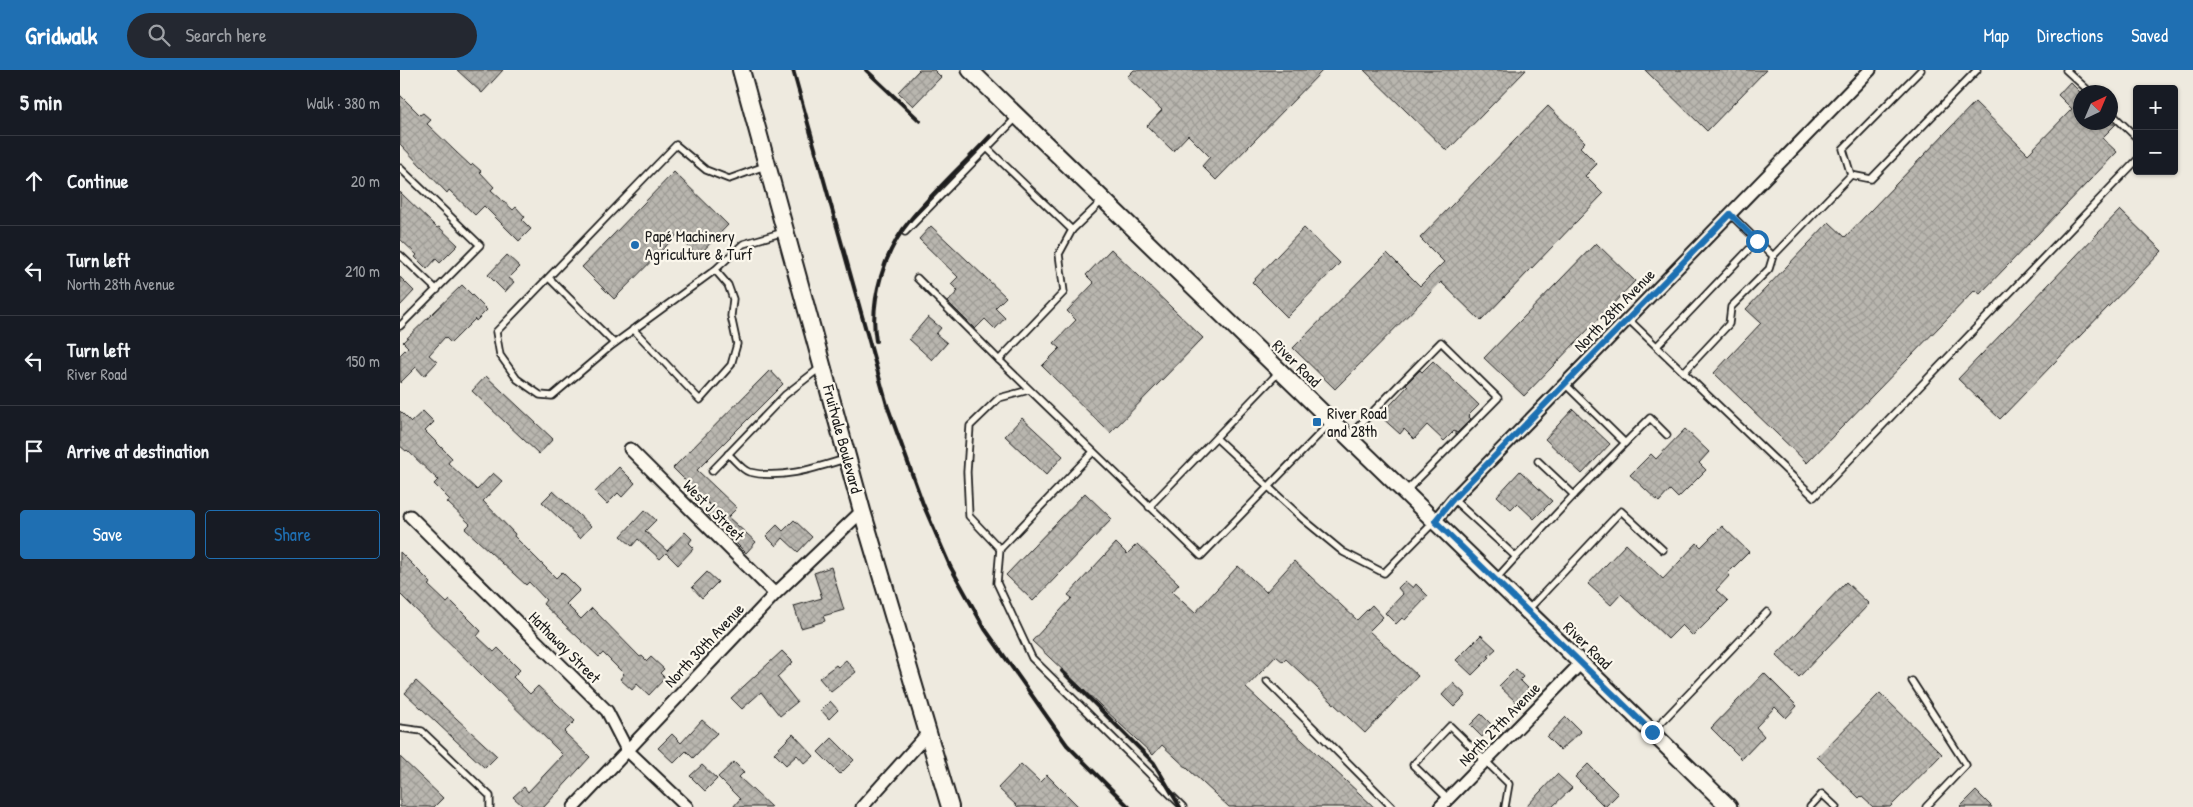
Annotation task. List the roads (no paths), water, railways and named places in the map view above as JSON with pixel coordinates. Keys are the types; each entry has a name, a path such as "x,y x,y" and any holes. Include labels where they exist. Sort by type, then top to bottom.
{"main road":[{"name":"Fruitvale Boulevard","path":"742,70 862,511 950,807"}],"street":[{"name":"River Road","path":"970,70 1332,420 1727,807"},
{"name":"North 28th Avenue","path":"1435,521 1453,499 1870,70"},
{"name":"West J Street","path":"630,449 775,594"},
{"name":"North 30th Avenue","path":"574,807 775,594 862,511"},
{"name":"Hathaway Street","path":"410,516 607,711 627,750 687,807"},
{"name":"North 27th Avenue","path":"1444,803 1581,663"},
{"path":"862,807 929,732"}],"lane":[{"path":"1851,175 1843,149 1922,70"},
{"path":"1851,175 1871,180 1977,70"},
{"path":"2066,70 2082,85"},
{"path":"905,232 1018,116"},
{"path":"2118,120 2133,134"},
{"path":"767,165 729,179 706,170 676,145 496,332 500,355 517,379 540,395 552,396 614,343 715,270 743,244 786,232"},
{"path":"987,148 1072,230"},
{"path":"1628,319 1814,497 2133,164"},
{"path":"400,168 480,245 400,326"},
{"path":"1684,372 1729,324 1731,307 1769,270 1773,256 1851,175"},
{"path":"998,360 1064,292 1059,254 1072,230 1104,199"},
{"path":"1730,214 1773,256"},
{"path":"1657,346 1757,241"},
{"path":"400,254 437,290"},
{"path":"633,329 700,400 731,365 737,344 731,316 733,299 728,285 715,270"},
{"path":"549,278 614,343"},
{"path":"917,278 998,360 1201,556 1332,420"},
{"path":"1348,436 1441,342 1498,398 1405,492"},
{"path":"712,471 784,395 822,366"},
{"path":"1149,507 1280,371"},
{"path":"1565,384 1625,443"},
{"path":"1000,549 969,516 967,472 970,426 999,398 1029,390"},
{"path":"1495,580 1574,495 1650,418 1667,434"},
{"path":"1216,438 1268,488"},
{"path":"1093,452 1000,549 997,583 1032,658 1183,807"},
{"path":"728,454 748,472 777,474 806,471 848,458"},
{"path":"1538,461 1574,495"},
{"name":"North 28th Avenue","path":"1268,488 1343,552 1384,573 1435,521"},
{"path":"1453,499 1516,557"},
{"path":"1527,611 1621,511 1663,550"},
{"path":"1652,732 1767,612"},
{"path":"1267,681 1392,807"},
{"path":"1912,681 1966,765 1926,807"},
{"path":"1444,803 1413,765 1450,726 1509,784 1505,807"},
{"path":"400,728 422,731 490,796 490,807"},
{"path":"1810,807 1822,794 1836,807"}],"railway":[{"path":"793,70 887,405 923,504 950,566 985,629 1067,745 1129,807"},
{"path":"866,70 920,121"},
{"path":"876,341 874,326 877,293 886,261 893,246 901,232 920,208 990,136"},
{"path":"1062,671 1154,763 1180,807"}],"place":[{"name":"Papé Machinery Agriculture & Turf","path":"635,245"},
{"name":"River Road and 28th","path":"1317,422"}]}
